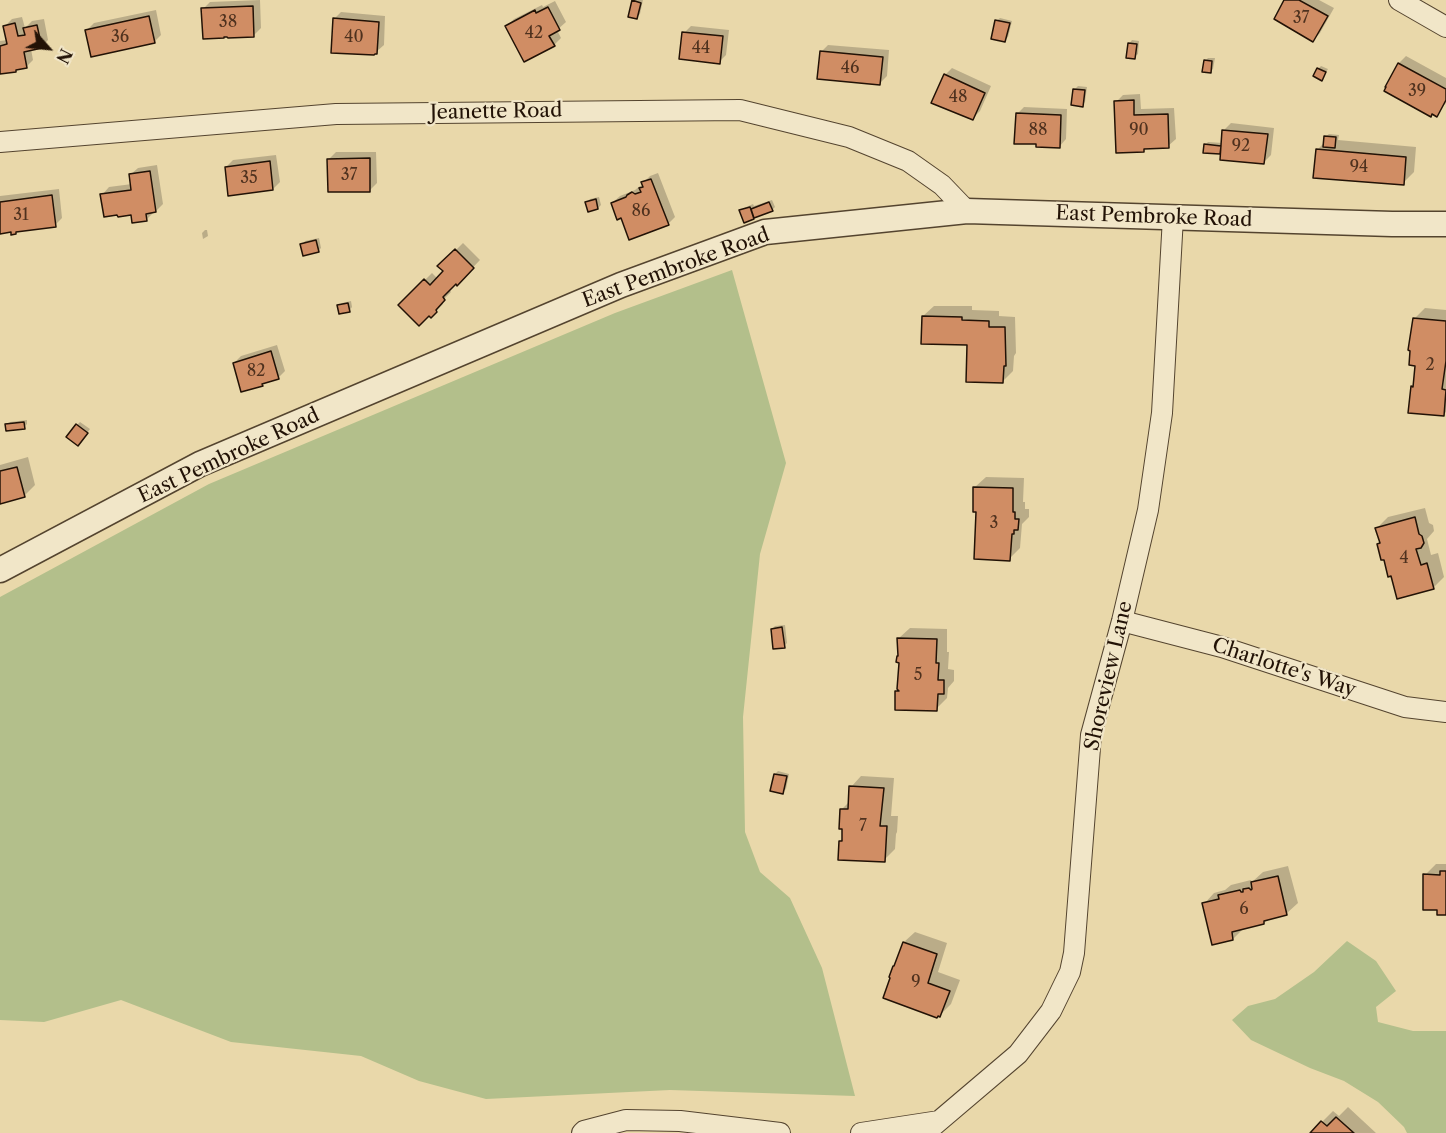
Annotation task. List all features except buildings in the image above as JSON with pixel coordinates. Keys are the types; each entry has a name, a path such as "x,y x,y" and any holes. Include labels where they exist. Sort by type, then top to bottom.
{"street":[{"path":"1399,0 1446,27"},
{"name":"Jeanette Road","path":"0,142 336,114 740,110 849,137 908,161 942,185 966,212"},
{"name":"East Pembroke Road","path":"0,570 200,464 621,285 765,232 966,212 1446,224"},
{"name":"Shoreview Lane","path":"861,1133 932,1127 1018,1054 1051,1011 1070,972 1074,953 1091,735 1122,621 1148,510 1162,413 1173,217"},
{"name":"Charlotte's Way","path":"1122,621 1222,648 1405,707 1446,712"},
{"path":"582,1133 626,1120 680,1121 780,1133"}],"green space":[{"path":"732,270 786,463 760,554 743,717 745,832 760,872 790,898 822,968 855,1096 670,1090 486,1099 419,1081 361,1056 231,1042 121,1000 44,1022 0,1020 0,597 209,484 615,313"},
{"path":"1347,941 1376,961 1396,991 1376,1007 1378,1022 1413,1031 1446,1031 1446,1133 1407,1133 1404,1127 1378,1102 1344,1081 1310,1068 1251,1040 1232,1020 1248,1006 1275,999 1314,972"}]}
